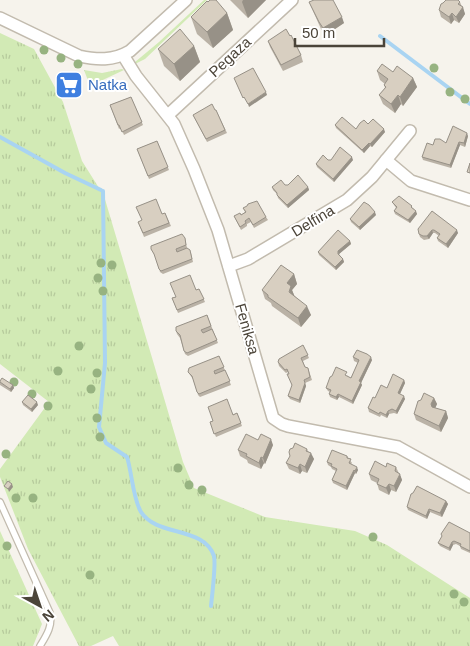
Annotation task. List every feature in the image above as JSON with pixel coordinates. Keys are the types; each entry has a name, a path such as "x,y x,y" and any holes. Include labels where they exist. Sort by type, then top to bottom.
{"street":[{"path":"0,18 79,56 100,59 123,55 130,51 186,0"},
{"name":"Pegaza","path":"168,115 292,0"},
{"name":"Feniksa","path":"123,55 142,84 174,124 200,184 218,230 274,418 288,426 398,447 470,487"},
{"name":"Delfina","path":"229,266 248,259 339,206 358,191 410,131"},
{"path":"386,160 411,181 470,200"}],"lane":[{"path":"0,502 50,614 50,626 40,646"}],"green space":[{"path":"204,0 207,0 145,59 135,64 135,62"},
{"path":"0,33 34,49 63,102 82,161 104,196 183,462 194,488 265,517 355,531 387,545 470,598 470,646 119,646 113,636 91,646 79,646 28,549 0,477 0,469 49,402 0,364"},
{"path":"84,70 102,73 124,70 90,86"},
{"path":"0,531 42,624 33,646 0,646"}],"building":[{"path":"210,0 216,0 227,13 207,32 191,17"},
{"path":"314,0 333,0 342,17 323,28 309,2"},
{"path":"446,0 458,0 460,2 458,4 463,7 456,17 452,13 449,17 439,10 441,4"},
{"path":"180,29 194,46 174,64 158,49"},
{"path":"286,29 301,55 281,65 268,41"},
{"path":"382,64 393,72 397,66 413,78 400,97 398,95 391,104 379,95 386,87 384,85 388,79 377,71"},
{"path":"253,68 266,92 248,104 243,98 234,78"},
{"path":"71,75 76,84 64,90 60,80"},
{"path":"131,97 142,122 122,132 110,105"},
{"path":"212,104 225,130 206,139 193,115"},
{"path":"342,117 356,129 364,120 368,124 373,119 384,129 362,150 335,125"},
{"path":"453,126 467,133 464,143 459,142 450,165 422,157 427,143 433,145 435,139 440,139 446,143"},
{"path":"157,141 168,167 148,176 137,149"},
{"path":"340,147 352,157 333,179 316,164 323,155 328,160 331,160"},
{"path":"298,175 308,187 287,205 272,187 281,180 285,185 288,185"},
{"path":"399,196 416,211 408,220 394,211 397,207 392,202"},
{"path":"156,199 162,214 165,213 169,223 143,233 138,222 142,220 136,207"},
{"path":"257,201 266,217 253,225 249,218 240,227 234,216 246,212 243,208"},
{"path":"364,202 375,212 359,227 350,219"},
{"path":"432,211 457,230 446,244 437,238 440,234 434,230 427,236 419,234 418,229"},
{"path":"338,230 350,241 338,251 338,254 343,259 335,267 318,252"},
{"path":"182,234 186,245 176,249 177,252 187,248 190,250 192,259 161,271 151,246"},
{"path":"281,265 294,274 287,283 291,286 289,292 307,306 298,318 268,297 262,290"},
{"path":"190,275 196,290 199,289 204,299 177,310 172,298 176,297 170,283"},
{"path":"207,315 211,326 201,330 203,333 212,329 217,340 187,353 184,351 176,327"},
{"path":"303,345 308,355 301,358 305,367 308,368 310,377 304,380 305,383 299,400 288,396 292,385 287,374 289,374 287,369 285,370 278,362 279,359"},
{"path":"357,350 371,357 359,381 361,382 352,401 338,394 336,397 329,394 331,390 326,388 336,367 347,372 345,375 351,378 359,360 353,357"},
{"path":"219,356 224,367 214,371 215,374 225,370 230,381 199,394 192,376 188,372 189,368"},
{"path":"393,374 404,380 398,393 404,396 396,411 392,409 386,415 380,412 379,414 368,408 381,385 387,388"},
{"path":"2,378 13,385 10,389 0,382"},
{"path":"424,393 434,398 431,404 432,407 446,411 439,426 414,414 418,401 421,400"},
{"path":"28,395 37,402 31,409 22,402"},
{"path":"227,399 233,415 237,413 241,423 214,434 210,422 213,421 208,407"},
{"path":"246,434 258,440 261,434 271,439 259,463 238,450"},
{"path":"295,443 311,453 305,467 300,464 298,468 286,463 290,456 290,449 293,448"},
{"path":"332,450 347,456 347,458 351,459 349,463 357,467 346,486 332,480 337,469 327,462"},
{"path":"375,461 386,467 387,463 396,467 395,471 400,474 394,486 389,484 386,488 377,484 379,479 369,474"},
{"path":"8,481 12,484 8,489 4,486"},
{"path":"417,486 446,501 440,513 429,509 426,516 407,507 411,494"},
{"path":"449,522 470,533 470,551 454,541 449,548 438,543 442,536 441,534"}],"waterway":[{"path":"380,36 470,104"},
{"path":"0,137 65,173 101,190"},
{"path":"103,191 105,363 99,427 106,443 127,457 138,507 148,520 168,529 191,535 209,547 214,556 211,606"}],"place":[{"name":"Natka","path":"69,85"}]}
